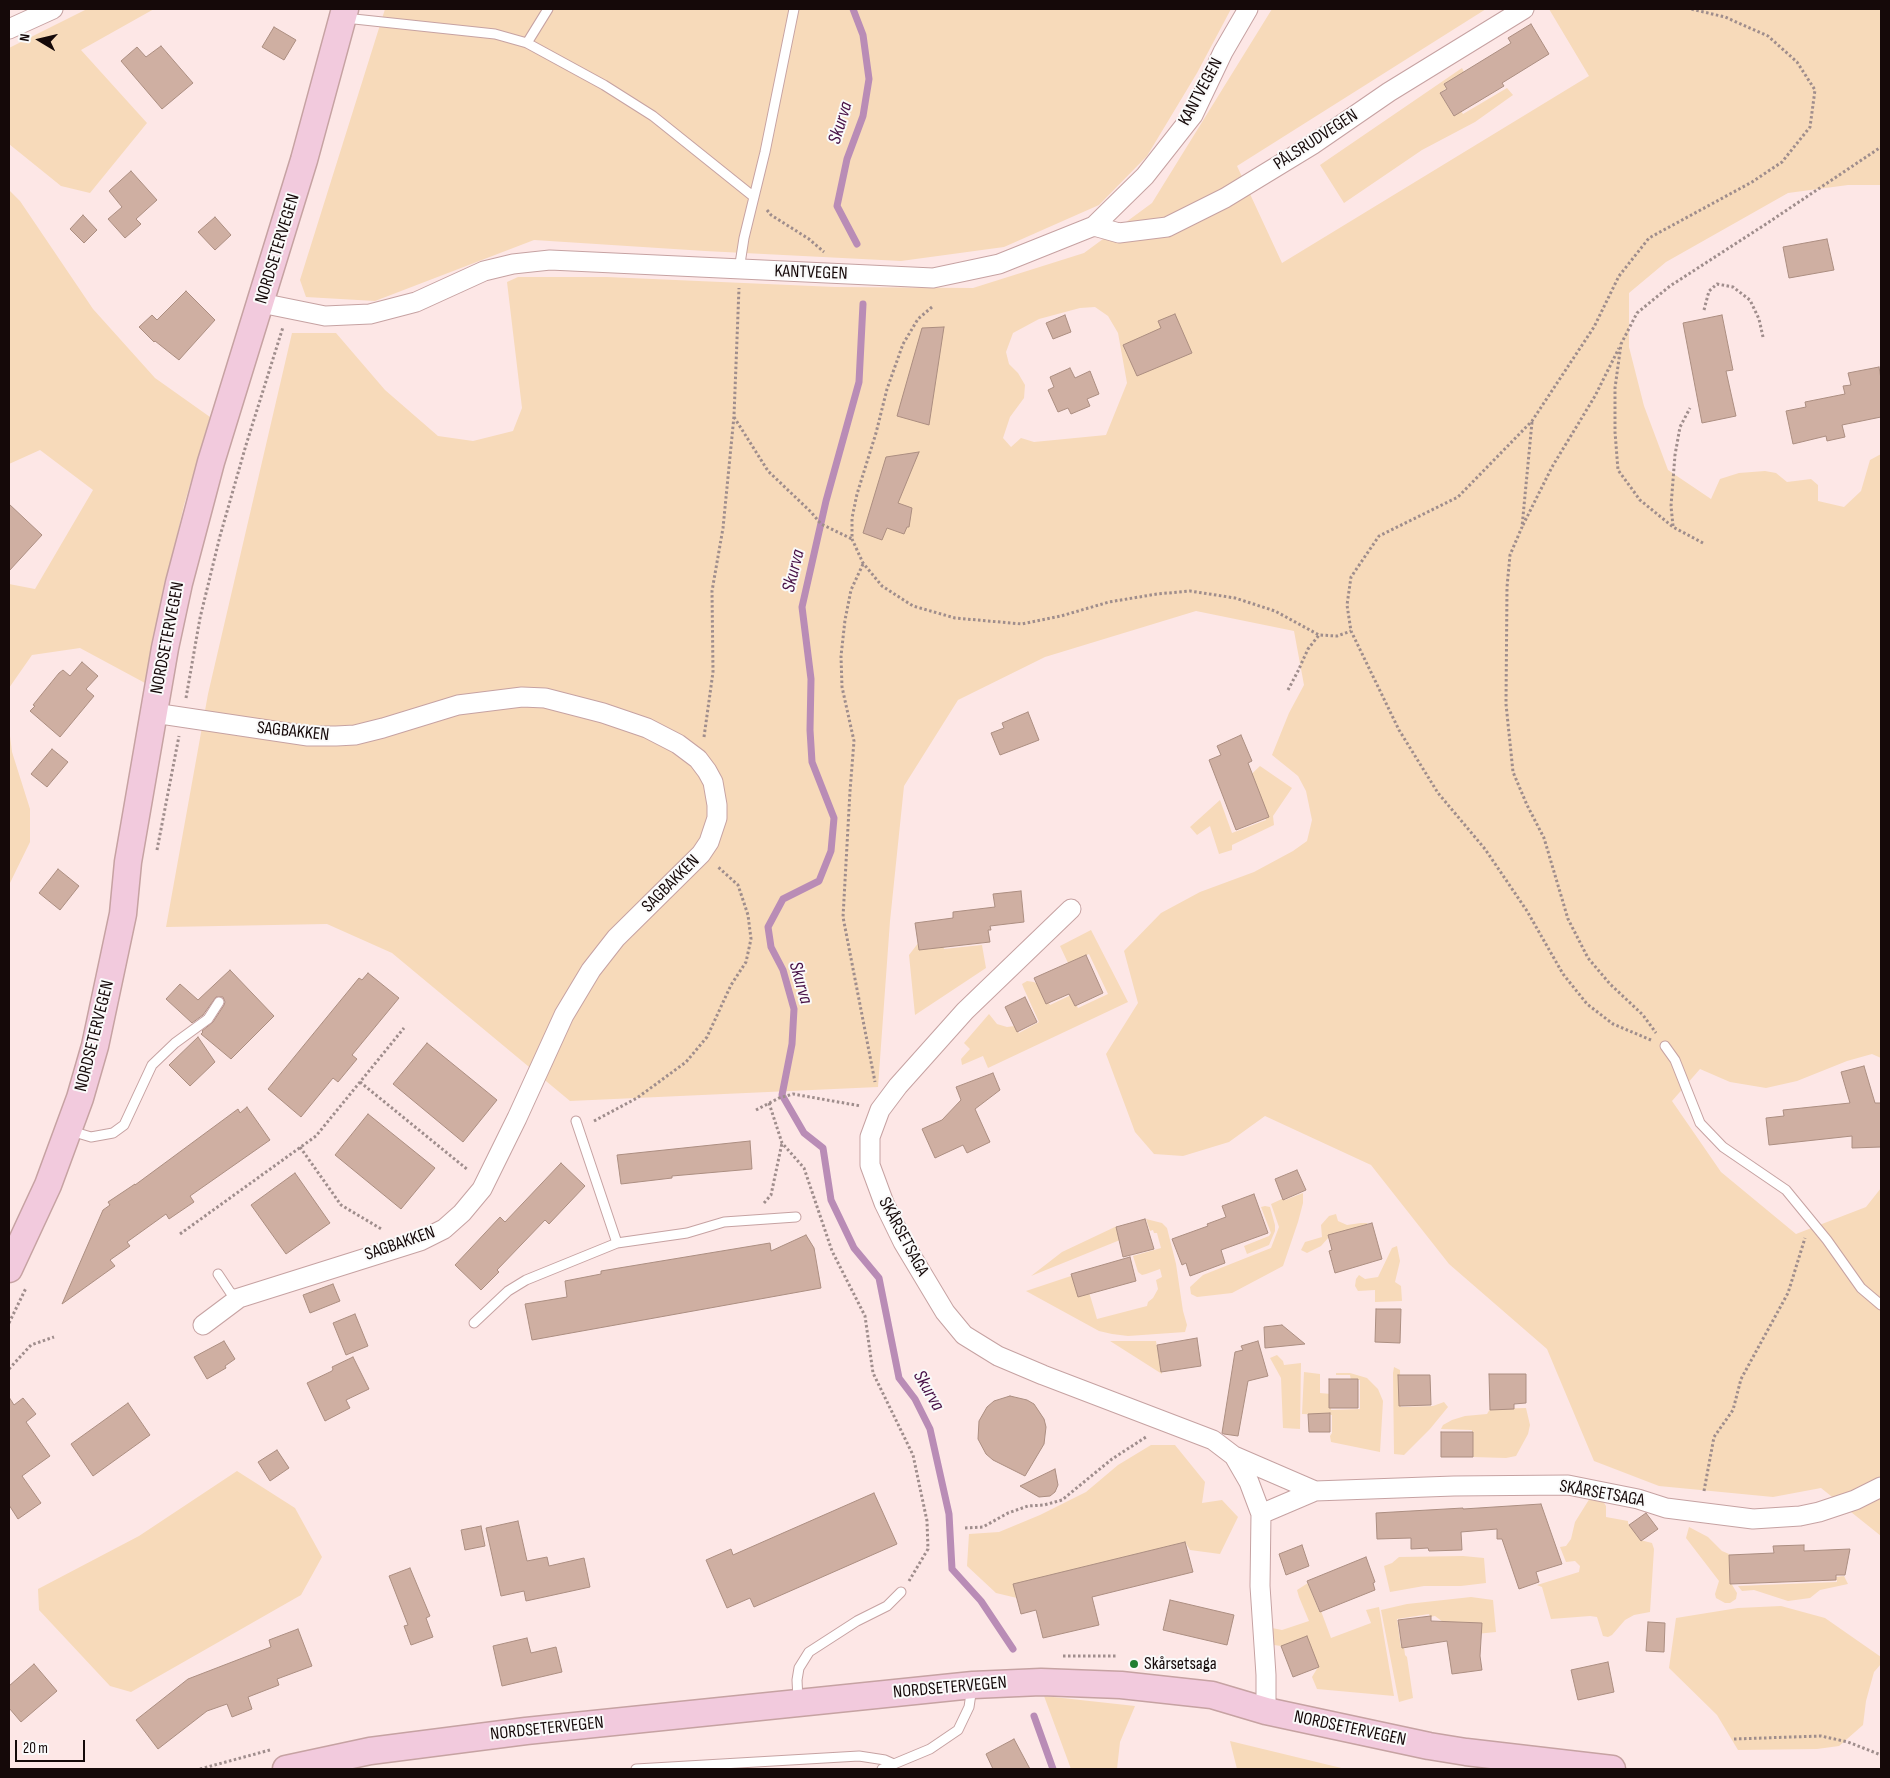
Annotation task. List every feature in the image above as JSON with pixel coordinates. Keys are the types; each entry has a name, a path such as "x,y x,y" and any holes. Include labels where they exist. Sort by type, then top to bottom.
{"main road":[{"name":"NORDSETERVEGEN","path":"9,1269 48,1185 69,1130 95,1046 121,924 128,862 167,638 192,531 230,399 304,160 344,13"},
{"name":"NORDSETERVEGEN","path":"286,1769 370,1751 526,1731 973,1684 1041,1682 1121,1685 1212,1695 1266,1711 1429,1746 1484,1755 1612,1769"}],"street":[{"path":"9,29 53,9"},
{"name":"KANTVEGEN","path":"261,303 325,316 370,314 416,302 484,271 512,264 550,260 933,278 999,264 1094,226 1145,176 1193,115 1223,52 1248,9"},
{"name":"PÅLSRUDVEGEN","path":"1094,226 1119,233 1167,227 1225,198 1312,144 1389,92 1524,9"},
{"name":"SAGBAKKEN","path":"154,713 308,736 336,736 355,735 383,728 458,705 522,697 545,698 603,713 647,728 678,744 698,759 713,782 717,805 717,818 711,836 701,854 616,938 591,970 564,1015 485,1184 462,1213 444,1229 420,1241 239,1298 203,1325"},
{"name":"SKÅRSETSAGA","path":"1071,909 965,1011 915,1066 880,1110 870,1136 870,1165 884,1203 903,1242 945,1312 964,1335 998,1356 1043,1376 1213,1440 1234,1456 1315,1491"},
{"name":"SKÅRSETSAGA","path":"1234,1456 1249,1482 1261,1514 1260,1586 1266,1675 1266,1711"},
{"name":"SKÅRSETSAGA","path":"1261,1514 1315,1491 1454,1486 1568,1485 1638,1499 1666,1508 1753,1519 1800,1516 1819,1512 1846,1503 1881,1487"}],"lane":[{"path":"527,42 548,9"},
{"path":"738,270 766,152 794,9"},
{"path":"344,13 496,34 527,42 604,85 652,116 754,197"},
{"path":"69,1130 91,1137 112,1133 124,1125 152,1065 175,1043 208,1019 219,1002"},
{"path":"1665,1046 1675,1060 1700,1123 1723,1147 1786,1190 1810,1221 1828,1240 1861,1288 1881,1305"},
{"path":"576,1121 617,1243"},
{"path":"474,1323 508,1292 526,1280 617,1243 687,1233 724,1222 796,1216"},
{"path":"218,1274 230,1292 239,1298"},
{"path":"799,1702 797,1680 799,1668 808,1652 857,1621 886,1606 901,1592"},
{"path":"882,1769 930,1748 958,1730 969,1707 973,1684"},
{"path":"636,1769 859,1756 884,1760 894,1764"}],"path":[{"path":"1665,1046 1613,1024 1586,1004 1562,974 1527,912 1485,849 1438,793 1399,730 1351,631 1347,605 1351,577 1379,536 1458,497 1532,421 1594,326 1619,276 1649,238 1752,182 1782,162 1810,128 1815,90 1797,62 1768,36 1725,17 1691,9"},
{"path":"1665,1046 1643,1015 1610,984 1588,958 1568,919 1544,838 1513,772 1506,704 1507,587 1510,554 1552,466 1595,396 1637,313 1670,286 1881,147"},
{"path":"754,197 771,215 809,238 830,258 837,274"},
{"path":"698,759 704,737 712,672 712,591 723,528 734,416 740,303 738,270"},
{"path":"1704,310 1709,292 1717,284 1733,287 1750,300 1759,319 1763,337"},
{"path":"932,307 918,319 903,344 887,389 852,518 852,539 863,563 882,586 913,606 955,618 1022,624 1060,616 1109,602 1190,591 1235,598 1267,608 1320,635 1337,636 1351,631"},
{"path":"1621,344 1615,388 1615,432 1618,470 1640,500 1673,527 1703,543"},
{"path":"1673,527 1670,506 1675,455 1680,427 1690,408"},
{"path":"734,416 768,471 821,524 852,539"},
{"path":"1522,527 1532,421"},
{"path":"756,1110 779,1098 793,1094 880,1110 843,917 854,740 842,686 841,656 845,620 852,590 863,563"},
{"path":"1288,690 1308,649 1320,635"},
{"path":"594,1121 637,1098 686,1062 707,1037 731,985 746,962 751,939 748,915 738,885 701,854"},
{"path":"180,1234 316,1136 404,1028"},
{"path":"360,1082 485,1184"},
{"path":"769,1103 782,1143 804,1168 832,1251 864,1316 873,1373 913,1455 928,1521 928,1549 918,1568 901,1592"},
{"path":"759,1220 759,1208 772,1195 782,1143"},
{"path":"300,1147 341,1205 408,1245"},
{"path":"1682,1510 1705,1490 1714,1437 1733,1410 1741,1379 1788,1293 1810,1221"},
{"path":"9,1369 31,1345 54,1337"},
{"path":"965,1528 983,1527 1008,1513 1028,1506 1044,1505 1062,1500 1112,1458 1138,1441 1176,1426"},
{"path":"1734,1739 1822,1736 1848,1742 1881,1755"}],"shaded area":[{"path":"87,9 154,9 81,50 147,123 90,193 61,186 9,144 9,48"},
{"path":"385,9 1231,9 1197,73 1147,156 1099,205 1004,247 901,261 534,240 375,301 306,297 300,280"},
{"path":"1272,9 1486,9 1237,166 1282,263 1589,76 1549,9 1881,9 1881,185 1848,185 1788,193 1666,262 1629,293 1629,347 1644,406 1668,470 1711,499 1720,479 1739,473 1765,471 1776,473 1787,482 1811,479 1818,485 1818,501 1844,507 1861,491 1870,460 1881,454 1881,1058 1872,1054 1847,1061 1797,1081 1766,1088 1730,1082 1700,1069 1672,1101 1721,1172 1796,1234 1866,1207 1881,1188 1881,1536 1821,1488 1773,1497 1659,1486 1594,1461 1547,1349 1449,1264 1371,1165 1265,1116 1229,1142 1183,1156 1154,1154 1135,1132 1106,1054 1138,1003 1124,951 1161,913 1200,892 1254,872 1293,851 1307,841 1312,820 1306,791 1298,776 1272,755 1289,713 1304,685 1294,631 1196,611 1045,657 958,700 904,786 890,921 878,1087 570,1101 392,953 327,924 166,927 208,694 292,333 336,333 385,390 438,436 473,441 513,431 522,408 507,282 518,277 607,277 835,287 973,288 1084,253 1152,203","holes":["1095,307 1108,316 1118,333 1127,383 1106,435 1034,442 1021,438 1011,447 1003,438 1010,417 1024,398 1025,385 1018,373 1009,364 1006,352 1013,333 1039,319 1080,308"]},
{"path":"1462,68 1465,74 1440,93 1453,115 1461,111 1463,114 1507,88 1513,95 1475,122 1422,150 1344,203 1320,165"},
{"path":"9,190 20,201 93,309 155,378 210,417 184,505 153,639 145,683 80,648 32,655 9,688 9,584 35,589 93,490 40,450 9,464"},
{"path":"9,728 12,752 30,809 30,842 9,885"},
{"path":"1260,766 1292,788 1273,816 1274,825 1232,845 1232,850 1219,854 1210,826 1197,835 1190,827 1220,800 1232,833 1266,820 1253,787 1240,785"},
{"path":"1091,930 1128,1002 988,1068 983,1056 962,1065 961,1059 970,1049 964,1043 989,1014 997,1024 1007,1027 1015,1026 1019,1033 1039,1022 1022,984 1027,981 1034,982 1041,987 1050,1005 1071,995 1078,1008 1108,994 1089,954 1068,963 1060,946"},
{"path":"919,942 943,946 944,949 982,945 986,968 915,1015 909,955"},
{"path":"1303,1193 1303,1203 1298,1222 1283,1266 1232,1293 1197,1297 1191,1294 1190,1287 1203,1275 1271,1248 1279,1227 1271,1204"},
{"path":"1261,1207 1270,1207 1275,1231 1269,1245 1247,1254 1244,1246 1269,1236 1271,1233"},
{"path":"1336,1214 1338,1221 1347,1225 1367,1223 1369,1227 1329,1237 1321,1246 1307,1253 1301,1250 1305,1242 1322,1237 1321,1225 1329,1216"},
{"path":"1146,1219 1162,1223 1167,1228 1176,1264 1187,1325 1185,1332 1128,1336 1099,1331 1026,1291 1083,1272 1097,1319 1147,1306 1158,1289 1156,1280 1162,1277 1160,1269 1142,1275 1138,1272 1133,1256 1161,1248 1157,1233 1154,1233 1153,1230 1150,1231"},
{"path":"1117,1226 1120,1240 1031,1276 1062,1252"},
{"path":"1397,1246 1400,1261 1395,1282 1401,1286 1402,1301 1375,1302 1375,1290 1358,1291 1355,1286 1356,1279 1359,1275 1365,1279 1378,1277 1392,1248"},
{"path":"1110,1341 1156,1341 1162,1374"},
{"path":"1277,1355 1284,1365 1301,1363 1300,1429 1283,1428 1281,1378 1270,1358"},
{"path":"1394,1367 1400,1370 1401,1407 1433,1406 1444,1402 1448,1407 1430,1429 1404,1455 1394,1454"},
{"path":"1304,1372 1320,1374 1320,1393 1331,1394 1331,1410 1360,1409 1360,1380 1351,1380 1350,1375 1336,1375 1336,1373 1350,1373 1367,1378 1378,1389 1383,1401 1380,1452 1331,1442 1332,1415 1302,1414"},
{"path":"1526,1408 1530,1425 1528,1434 1516,1456 1506,1458 1472,1457 1472,1430 1441,1429 1443,1425 1452,1420 1465,1416 1487,1414 1490,1409"},
{"path":"1151,1445 1175,1445 1205,1482 1202,1503 1222,1500 1238,1517 1220,1554 1190,1550 1185,1542 1014,1584 1017,1598 996,1593 967,1566 969,1534 999,1532 1040,1515 1086,1492 1118,1465"},
{"path":"237,1471 295,1508 322,1557 301,1595 131,1692 110,1686 39,1610 38,1589 139,1536"},
{"path":"1590,1498 1603,1501 1606,1506 1606,1517 1628,1521 1640,1540 1652,1543 1654,1549 1650,1612 1634,1615 1625,1620 1608,1637 1603,1636 1597,1617 1551,1619 1542,1587 1537,1585 1579,1572 1580,1566 1575,1561 1566,1562 1560,1547 1566,1546 1571,1539 1575,1522"},
{"path":"1689,1527 1708,1537 1722,1551 1729,1554 1731,1583 1737,1593 1736,1599 1730,1603 1725,1603 1716,1598 1715,1594 1719,1581 1686,1538"},
{"path":"1463,1556 1484,1558 1486,1583 1461,1586 1424,1586 1390,1592 1384,1566 1392,1563 1399,1557"},
{"path":"1844,1576 1848,1584 1820,1590 1810,1598 1788,1601 1754,1590 1742,1591 1738,1586 1837,1582 1836,1577"},
{"path":"1308,1583 1331,1638 1371,1623 1366,1610 1379,1607 1394,1696 1317,1689 1312,1677 1318,1667 1281,1646 1274,1645 1272,1628 1282,1630 1309,1621 1297,1590"},
{"path":"1471,1597 1493,1600 1496,1632 1446,1637 1443,1622 1435,1616 1430,1617 1429,1614 1397,1619 1401,1647 1404,1647 1407,1657 1413,1698 1399,1702 1381,1610 1407,1604"},
{"path":"1781,1606 1825,1618 1881,1657 1881,1664 1874,1672 1866,1701 1863,1725 1839,1746 1817,1749 1738,1750 1717,1715 1669,1668 1676,1618 1738,1608"},
{"path":"1044,1696 1135,1706 1120,1742 1117,1769 1071,1769"},
{"path":"1230,1741 1333,1766 1346,1769 1237,1769"}],"building":[{"path":"1531,24 1549,54 1502,83 1504,86 1454,116 1440,93 1447,89 1444,84 1511,43 1508,38"},
{"path":"274,27 296,40 284,60 262,47"},
{"path":"161,46 193,83 162,109 121,61 137,47 146,57"},
{"path":"131,171 157,200 136,219 141,224 125,238 108,219 122,207 109,191"},
{"path":"83,215 97,230 84,243 70,229"},
{"path":"215,217 231,235 215,250 198,232"},
{"path":"1827,239 1834,270 1789,278 1783,247"},
{"path":"186,291 215,320 179,360 154,342 139,327 152,315 157,320"},
{"path":"1175,314 1192,353 1137,376 1123,345 1161,328 1158,321"},
{"path":"1065,315 1071,332 1053,339 1046,323"},
{"path":"1722,315 1733,370 1726,371 1736,416 1702,423 1683,323"},
{"path":"944,327 929,425 897,416 922,328"},
{"path":"1879,367 1881,379 1881,417 1842,425 1845,437 1827,441 1826,436 1793,444 1786,411 1806,407 1805,402 1845,394 1843,386 1851,385 1848,373"},
{"path":"1070,368 1075,378 1090,371 1099,394 1087,399 1090,406 1071,414 1068,408 1058,412 1048,390 1054,387 1050,377"},
{"path":"919,452 898,503 912,508 909,527 907,527 904,534 887,528 882,540 863,533 886,457"},
{"path":"9,504 42,535 9,571"},
{"path":"82,662 98,676 86,689 94,696 60,737 30,711 59,673 63,670 70,676"},
{"path":"1028,712 1039,740 1000,755 991,733 1004,728 1002,723"},
{"path":"1241,735 1252,761 1248,763 1269,817 1236,830 1209,760 1221,755 1217,746"},
{"path":"52,749 68,762 47,787 31,774"},
{"path":"58,869 79,886 60,910 39,893"},
{"path":"1021,891 1024,922 990,926 991,930 988,930 990,942 919,950 915,923 953,918 953,912 995,907 993,894"},
{"path":"1086,955 1103,993 1075,1006 1069,994 1046,1004 1034,978"},
{"path":"230,970 274,1016 231,1059 201,1034 213,1022 224,1005 223,997 216,997 203,1015 192,1023 166,999 180,984 198,1000"},
{"path":"368,973 399,998 352,1055 357,1059 338,1082 333,1078 301,1117 268,1089 359,978 362,980"},
{"path":"1025,997 1037,1022 1017,1032 1005,1007"},
{"path":"198,1037 215,1062 190,1086 169,1065"},
{"path":"427,1043 497,1100 463,1142 393,1084"},
{"path":"1864,1066 1875,1103 1881,1103 1881,1147 1852,1148 1852,1136 1769,1145 1766,1118 1784,1116 1783,1110 1850,1103 1841,1072"},
{"path":"993,1073 1000,1090 975,1109 990,1142 967,1153 963,1145 935,1158 922,1129 942,1120 961,1100 956,1087"},
{"path":"247,1107 270,1140 190,1196 194,1202 169,1219 166,1214 127,1242 130,1246 110,1260 115,1266 62,1304 103,1210 110,1205 108,1202 135,1185 238,1109 240,1113"},
{"path":"368,1114 435,1168 401,1209 335,1155"},
{"path":"750,1141 752,1169 672,1176 672,1178 621,1184 617,1155"},
{"path":"561,1163 585,1186 549,1224 545,1220 497,1270 499,1272 481,1290 455,1265 500,1217 505,1222"},
{"path":"1297,1170 1306,1190 1283,1200 1275,1179"},
{"path":"295,1173 330,1223 286,1254 251,1205"},
{"path":"1254,1194 1268,1233 1221,1250 1225,1263 1190,1276 1186,1263 1182,1265 1172,1239 1208,1226 1207,1224 1226,1217 1222,1206"},
{"path":"1145,1219 1154,1249 1123,1257 1116,1227"},
{"path":"1372,1223 1382,1259 1335,1273 1329,1251 1332,1250 1328,1235"},
{"path":"806,1235 814,1248 821,1288 532,1340 525,1304 567,1297 565,1281 601,1274 601,1271 770,1243 771,1251"},
{"path":"1130,1257 1136,1281 1078,1297 1071,1274"},
{"path":"333,1284 340,1301 310,1313 303,1295"},
{"path":"1376,1309 1401,1309 1400,1343 1375,1342"},
{"path":"355,1314 368,1346 346,1355 333,1323"},
{"path":"1282,1325 1305,1344 1265,1348 1264,1327"},
{"path":"1197,1338 1201,1366 1161,1372 1157,1345"},
{"path":"224,1341 235,1359 225,1366 226,1368 207,1379 194,1357"},
{"path":"1258,1341 1268,1376 1248,1381 1238,1436 1224,1434 1222,1433 1235,1352 1243,1350 1241,1346"},
{"path":"353,1357 369,1389 346,1400 350,1408 325,1421 307,1383 332,1371 332,1367"},
{"path":"1489,1374 1526,1374 1526,1403 1514,1404 1514,1409 1490,1410"},
{"path":"1398,1375 1430,1375 1431,1405 1399,1406"},
{"path":"1329,1379 1358,1379 1358,1408 1329,1408"},
{"path":"1010,1396 1027,1400 1034,1404 1044,1419 1046,1427 1044,1444 1025,1476 993,1460 986,1454 978,1439 979,1421 987,1407 994,1401"},
{"path":"9,1397 14,1405 23,1398 36,1414 26,1422 50,1456 22,1476 41,1503 18,1519 9,1505"},
{"path":"128,1403 150,1435 93,1476 71,1444"},
{"path":"1330,1413 1330,1432 1309,1432 1308,1414"},
{"path":"1441,1432 1473,1432 1473,1457 1441,1457"},
{"path":"277,1450 289,1468 270,1481 258,1462"},
{"path":"1055,1469 1058,1485 1055,1492 1050,1496 1039,1497 1020,1486"},
{"path":"874,1493 897,1544 754,1607 750,1598 727,1608 706,1560 731,1549 733,1555"},
{"path":"1541,1504 1562,1564 1536,1572 1539,1582 1519,1589 1502,1539 1497,1539 1497,1529 1461,1532 1462,1550 1429,1551 1428,1548 1411,1549 1411,1538 1377,1539 1376,1513"},
{"path":"1646,1513 1658,1529 1641,1541 1629,1525"},
{"path":"518,1521 527,1561 547,1557 549,1566 584,1558 590,1587 526,1601 524,1591 501,1596 486,1528"},
{"path":"481,1526 485,1546 465,1550 461,1530"},
{"path":"1185,1542 1193,1572 1092,1597 1099,1625 1043,1638 1036,1610 1021,1614 1013,1584"},
{"path":"1302,1545 1309,1566 1286,1575 1279,1554"},
{"path":"1804,1545 1804,1551 1850,1549 1845,1575 1836,1575 1836,1580 1730,1584 1729,1555 1774,1553 1773,1546"},
{"path":"1366,1557 1375,1582 1373,1583 1375,1590 1320,1612 1307,1581"},
{"path":"410,1568 430,1616 426,1618 433,1637 411,1645 404,1626 408,1625 389,1576"},
{"path":"1170,1600 1234,1615 1227,1645 1163,1630"},
{"path":"1431,1616 1431,1621 1482,1623 1480,1656 1482,1670 1452,1674 1447,1641 1402,1648 1398,1620"},
{"path":"1648,1622 1665,1623 1664,1652 1646,1651"},
{"path":"298,1629 312,1666 277,1679 279,1685 248,1697 252,1709 232,1717 227,1704 207,1711 158,1749 136,1720 188,1679 271,1647 269,1640"},
{"path":"1307,1636 1319,1667 1293,1677 1281,1646"},
{"path":"527,1638 531,1653 556,1647 562,1672 502,1686 493,1646"},
{"path":"1608,1662 1614,1692 1578,1700 1571,1670"},
{"path":"34,1664 57,1691 21,1722 9,1708 9,1686"},
{"path":"1014,1739 1030,1769 993,1769 986,1754"}],"waterway":[{"name":"Skurva","path":"853,9 863,35 869,79 863,116 847,159 837,206 857,244"},
{"name":"Skurva","path":"863,304 859,382 826,501 802,607 811,679 810,730 812,762 834,818 831,851 819,881 783,899 768,927 771,947 783,970 794,1009 792,1044 782,1095 804,1133 823,1148 831,1200 854,1248 879,1278 899,1378 915,1399 930,1429 949,1514 952,1569 981,1601 1013,1649"},
{"name":"Skurva","path":"1034,1716 1053,1769"}],"place":[{"name":"Skårsetsaga","path":"1134,1664"}]}
